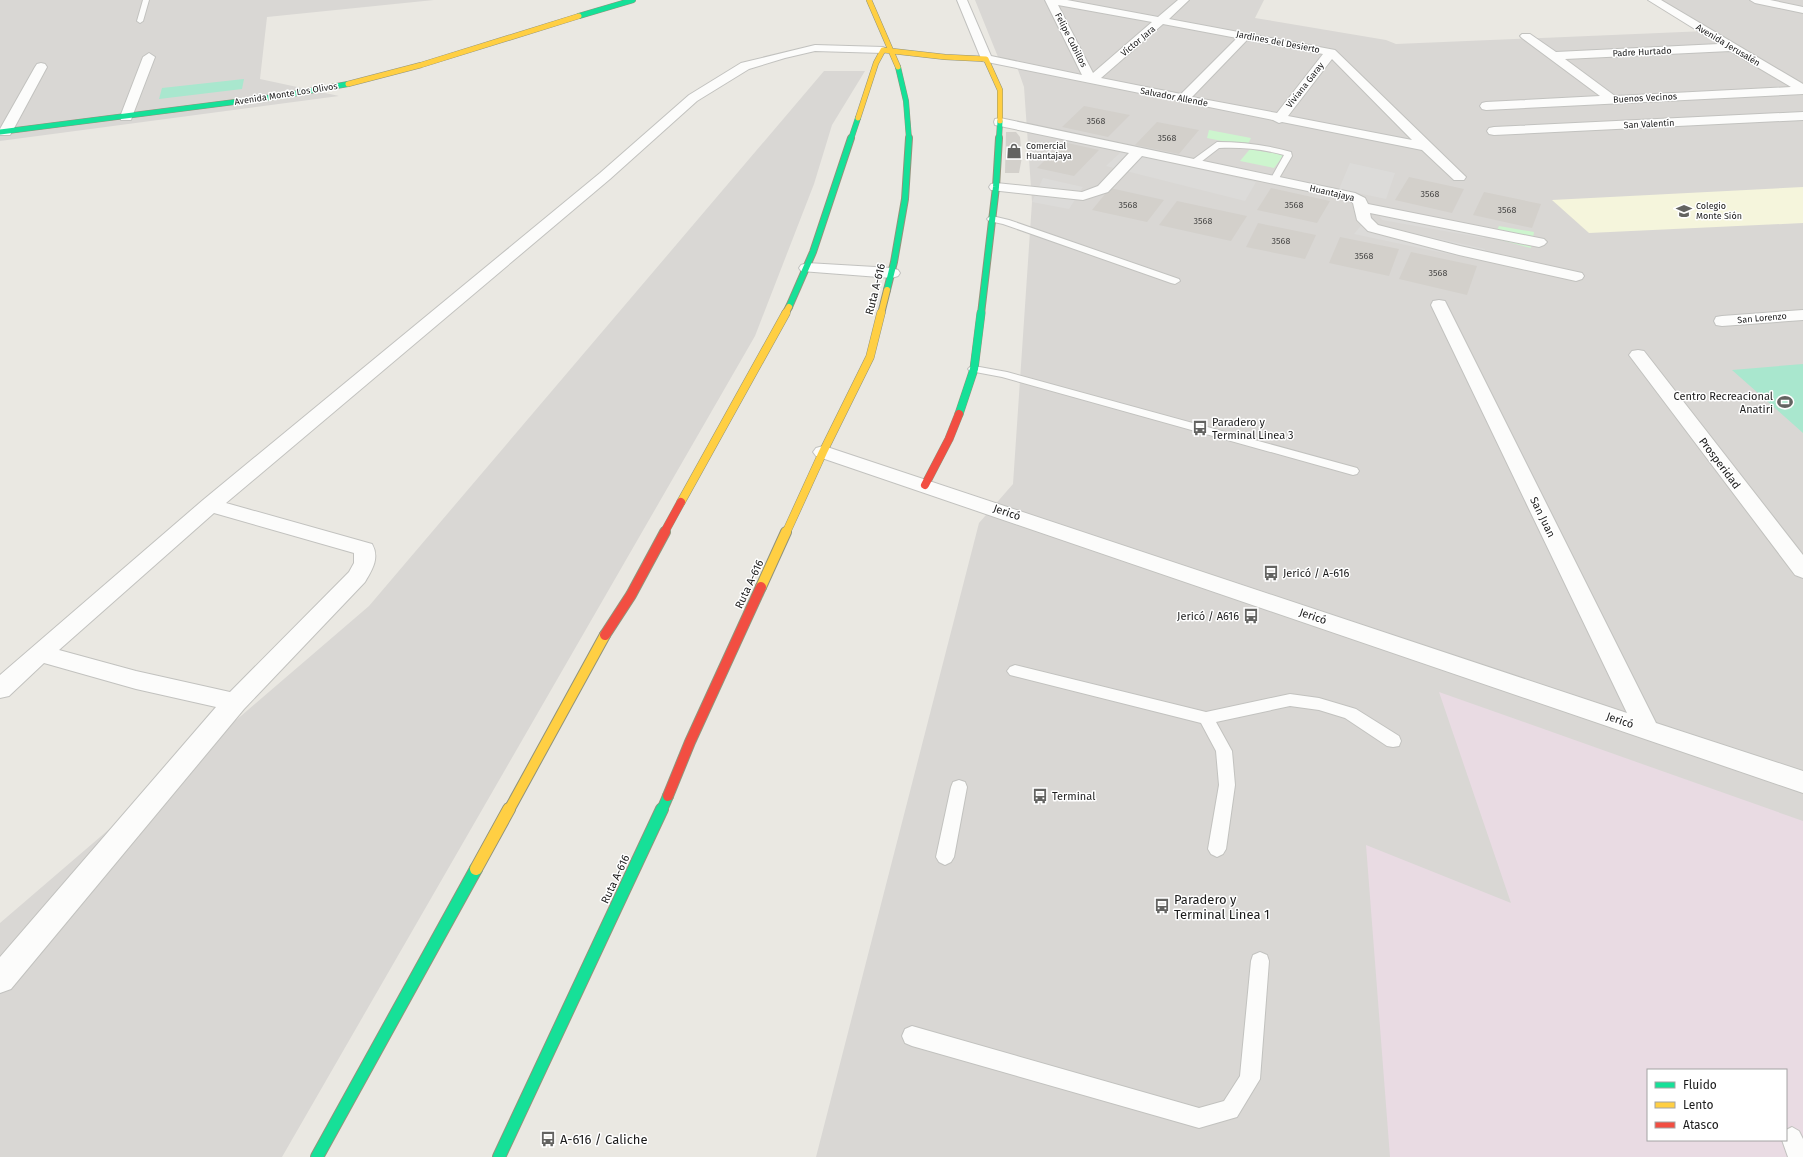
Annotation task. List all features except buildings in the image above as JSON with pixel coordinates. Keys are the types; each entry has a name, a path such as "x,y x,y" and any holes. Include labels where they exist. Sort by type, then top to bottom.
{"street":[{"name":"Avenida Monte Los Olivos","path":"2,132 294,95 335,88 421,65 633,0"},
{"name":"Ruta A-616","path":"499,1157 669,794 694,735 824,452 870,357 892,273 905,199 909,135 906,101 898,67 888,50 869,0"},
{"path":"925,485 949,438 962,407 974,369 996,187 1000,122 1000,90 986,60 962,0"},
{"name":"Jardines del Desierto","path":"1050,0 1077,2 1162,20 1331,52 1426,147 1459,177"},
{"name":"Felipe Cubillos","path":"1050,0 1092,81"},
{"name":"Víctor Jara","path":"1092,81 1184,0"},
{"name":"Avenida Jerusalén","path":"1653,0 1731,48 1803,89"},
{"path":"1755,0 1803,10"},
{"path":"1183,99 1245,36"},
{"path":"1526,36 1613,100"},
{"path":"0,688 210,505 605,176 693,98 745,66 815,48 888,50 986,60"},
{"name":"Padre Hurtado","path":"1552,56 1731,48"},
{"path":"317,1157 610,626 631,595 647,563 791,303 807,268 876,63 888,50"},
{"name":"Viviana Garay","path":"1279,119 1331,52"},
{"path":"126,117 149,57"},
{"name":"Salvador Allende","path":"986,60 1426,147"},
{"path":"2,132 41,67"},
{"name":"Buenos Vecinos","path":"1486,106 1803,89"},
{"name":"San Valentín","path":"1494,131 1803,116"},
{"name":"Huantajaya","path":"1000,122 1355,197 1360,201 1364,220 1373,228 1459,250 1576,276"},
{"path":"996,187 1083,196 1103,188 1138,152"},
{"path":"1361,207 1539,242"},
{"path":"807,268 892,273"},
{"name":"San Juan","path":"1439,305 1647,729"},
{"name":"San Lorenzo","path":"1722,321 1803,315"},
{"name":"Prosperidad","path":"1638,355 1803,570"},
{"name":"Jericó","path":"824,452 1803,782"},
{"path":"0,979 235,702 357,576 365,564 364,549 210,505"},
{"path":"40,653 136,680 235,702"}],"lane":[{"path":"140,21 146,0"},
{"path":"1194,163 1217,145 1248,147 1288,154 1274,180"},
{"path":"992,219 1057,239 1175,281"},
{"path":"974,369 1003,374 1353,471"},
{"path":"1015,671 1206,718 1290,700 1319,704 1350,712 1393,741"},
{"path":"1206,718 1224,751 1227,785 1217,849"},
{"path":"945,857 959,787"},
{"path":"912,1036 1198,1118 1230,1110 1250,1079 1260,961"}],"shaded area":[{"path":"0,0 434,0 267,17 260,79 339,96 0,141"},
{"path":"975,0 1264,0 1255,18 1386,40 1396,44 1706,31 1654,0 1803,0 1803,1157 816,1157 979,523 1013,484 1032,202 1024,87 1017,67 1000,62"},
{"path":"824,71 865,71 832,125 814,184 755,336 282,1157 0,1157 0,923 369,606"},
{"path":"1121,152 1256,182 1245,201 1106,166"},
{"path":"1350,163 1395,173 1386,199 1339,189"},
{"path":"1043,178 1083,187 1069,209 1032,202"},
{"name":"Colegio Monte Sión","path":"1803,187 1803,223 1589,233 1552,200"},
{"path":"1372,205 1489,228 1484,238 1382,220"},
{"path":"1364,222 1485,249 1481,261 1354,234"},
{"path":"1439,692 1803,821 1803,1157 1390,1157 1366,845 1511,903"}],"green space":[{"path":"244,79 242,89 159,99 162,88"},
{"path":"1209,130 1251,138 1247,146 1207,138"},
{"path":"1250,149 1284,155 1274,168 1240,161"},
{"path":"1499,226 1534,232 1531,248 1493,238"},
{"name":"Centro Recreacional Anatiri","path":"1803,364 1803,433 1732,370"}],"traffic: fast":[{"path":"579,16 633,0"},
{"path":"887,290 894,262 905,199 909,135 906,101 898,67"},
{"path":"0,132 281,96 348,84"},
{"path":"789,307 813,252 858,118"},
{"path":"959,414 974,369 996,187 1000,121"},
{"path":"499,1157 668,796"},
{"path":"317,1157 476,869"}],"traffic: slow":[{"path":"869,0 898,67"},
{"path":"348,84 421,65 579,16"},
{"path":"858,118 876,63 883,50 945,57 986,59 1000,90 1000,121"},
{"path":"761,587 823,452 870,357 887,290"},
{"path":"681,502 789,307"},
{"path":"476,869 605,635"}],"traffic: jam":[{"path":"925,485 949,439 959,414"},
{"path":"605,635 631,595 681,502"},
{"path":"668,796 690,742 761,587"}],"place":[{"name":"Comercial Huantajaya","path":"1014,151"},
{"name":"Colegio Monte Sión","path":"1684,211"},
{"name":"Centro Recreacional Anatiri","path":"1785,402"},
{"name":"Paradero y Terminal Linea 3","path":"1200,428"},
{"name":"Jericó / A-616","path":"1271,573"},
{"name":"Jericó / A616","path":"1251,616"},
{"name":"Terminal","path":"1040,796"},
{"name":"Paradero y Terminal Linea 1","path":"1162,906"},
{"name":"A-616 / Caliche","path":"548,1139"}]}
